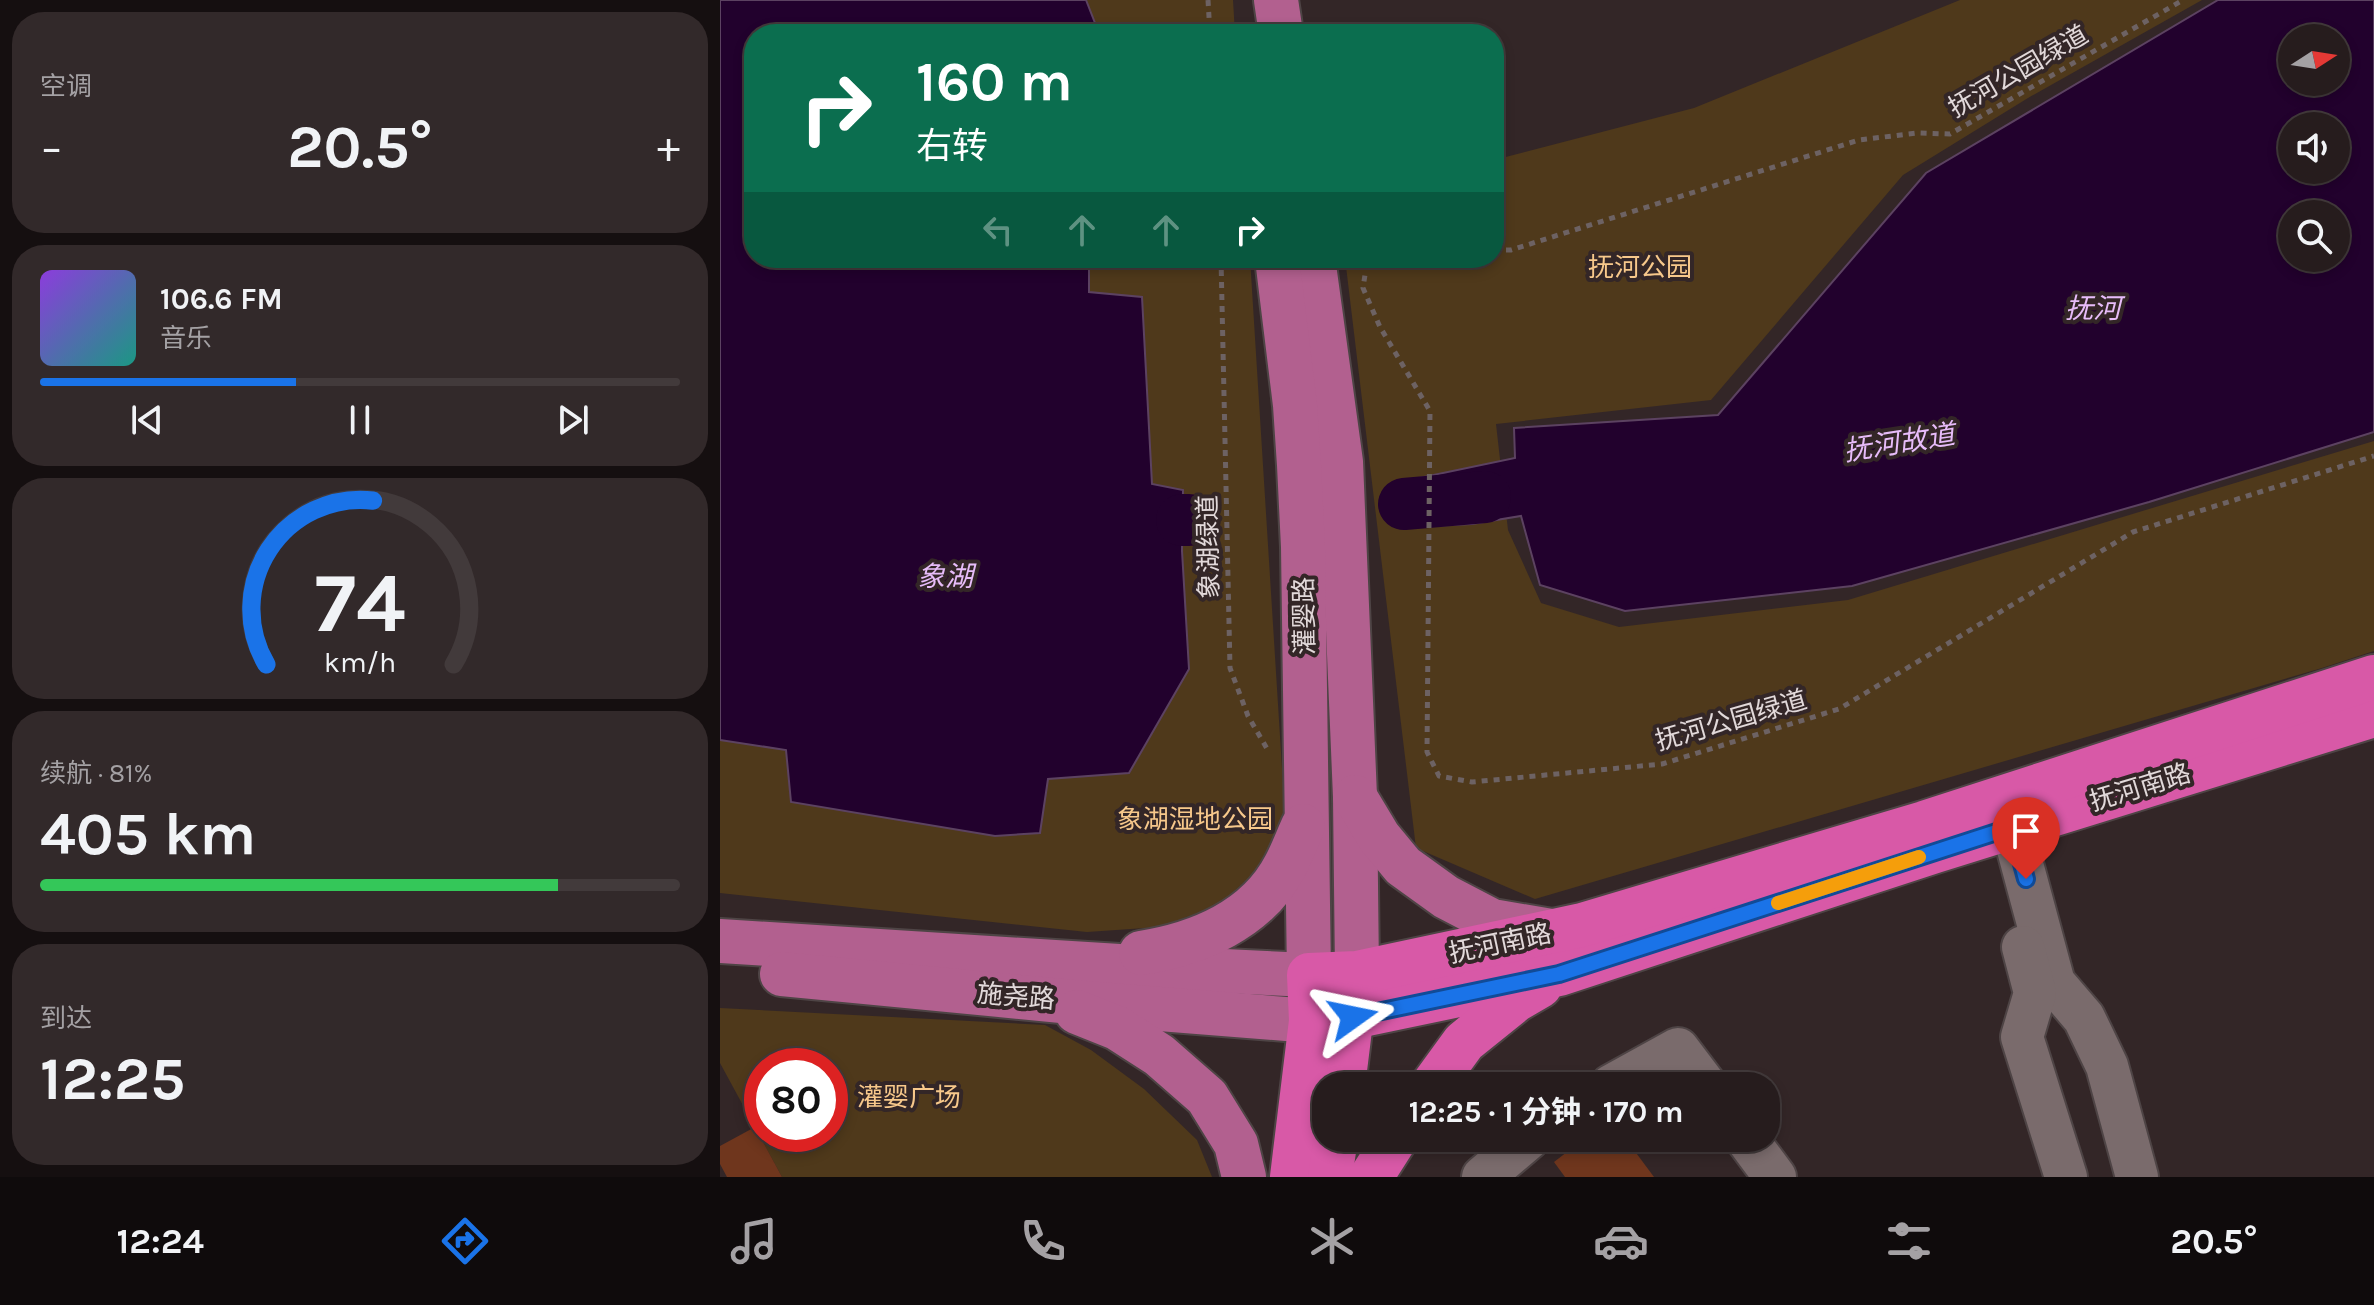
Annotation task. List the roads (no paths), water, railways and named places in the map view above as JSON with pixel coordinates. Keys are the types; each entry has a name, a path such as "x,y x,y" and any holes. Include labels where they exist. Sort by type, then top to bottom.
{"highway":[{"name":"抚河南路","path":"1309,975 1357,973 1582,925 1924,823 2374,677"},
{"name":"抚河南路","path":"1332,1019 1559,974 2003,830 2374,715"},
{"path":"1292,1177 1332,1019 1357,973"},
{"path":"1442,1072 1464,1042 1516,1000 1559,974"},
{"path":"1309,975 1332,1019 1341,1072"},
{"path":"1330,1177 1334,1152"},
{"path":"1371,1177 1387,1152"}],"main road":[{"path":"1247,0 1250,24"},
{"path":"1276,0 1280,24"},
{"name":"灌婴路","path":"1278,268 1299,465 1309,975"},
{"name":"灌婴路","path":"1314,268 1341,462 1355,797 1357,973"},
{"path":"1355,797 1379,837 1403,866 1446,897 1492,921 1553,931"},
{"path":"1046,980 1182,944 1241,918 1262,899 1284,868 1307,817"},
{"name":"施尧路","path":"720,941 1046,980 1332,1019"},
{"name":"施尧路","path":"720,968 1046,980 1309,975"},
{"path":"1046,980 1159,1055 1207,1097 1236,1144 1244,1177"}],"street":[{"path":"2003,830 2035,993 2022,1037 2066,1177"},
{"path":"2003,830 2054,983 2084,1018 2107,1066 2137,1177"},
{"path":"1636,1072 1678,1049 1695,1072"},
{"path":"1483,1177 1512,1152"},
{"path":"1756,1152 1775,1177"}],"water":[{"name":"象湖","path":"720,0 1086,0 1095,24 744,24 744,268 1089,268 1089,292 1142,297 1152,484 1183,490 1182,551 1189,669 1129,773 1048,779 1040,833 995,836 791,802 786,750 720,740"},
{"name":"抚河","path":"2218,0 2374,0 2374,432 2149,502 1852,586 1625,611 1540,585 1521,516 1472,524 1413,527 1414,479 1515,458 1514,428 1718,415 1926,173"}],"waterway":[{"name":"抚河故道","path":"1404,504 1485,497"},
{"name":"抚河故道","path":"1182,520 1189,520"}],"park label":[{"name":"抚河公园","path":"1640,267"},
{"name":"象湖湿地公园","path":"1195,819"},
{"name":"灌婴广场","path":"909,1097"}]}
